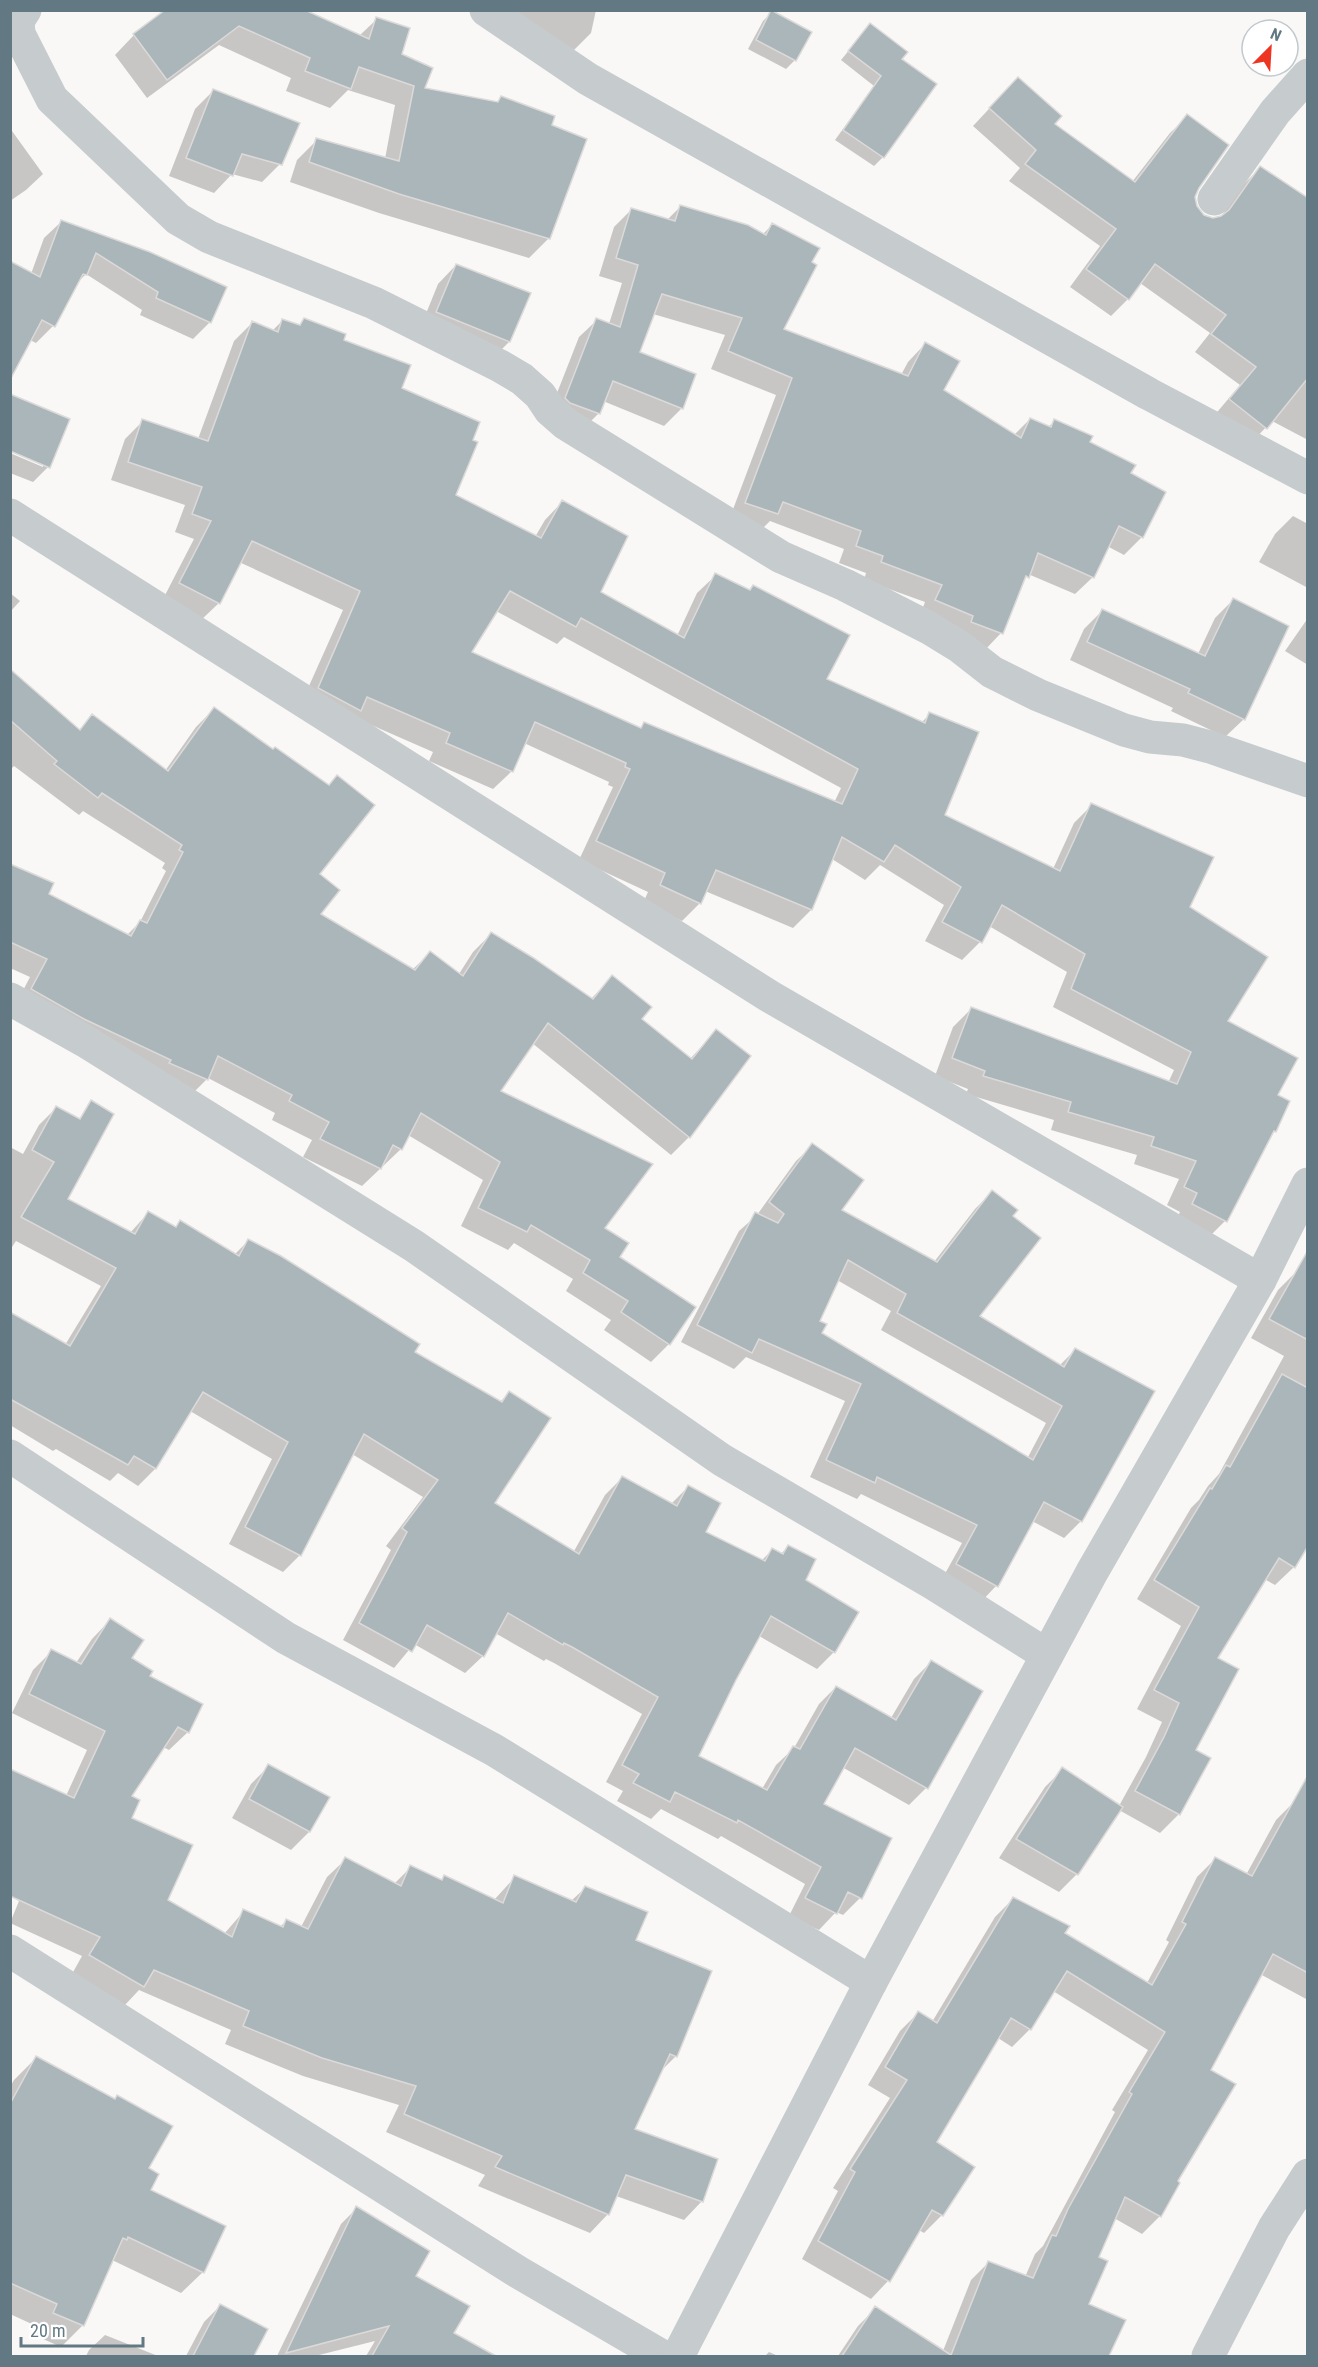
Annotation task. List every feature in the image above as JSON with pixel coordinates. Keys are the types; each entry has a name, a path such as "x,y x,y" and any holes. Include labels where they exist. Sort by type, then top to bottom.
{"street":[{"path":"25,10 18,21 19,34 52,99 178,219 209,237 375,303 500,366 522,379 566,424 781,557 845,585 929,628 960,647 992,672 1038,695 1124,730 1150,737 1192,742 1308,781"},
{"path":"486,10 588,80 1149,394 1308,478"},
{"path":"1214,200 1275,112 1308,75"},
{"path":"10,515 769,996 1260,1280"},
{"path":"10,999 85,1041 414,1246 722,1460 934,1584 1047,1656"},
{"path":"678,2356 871,1983 1092,1572 1260,1280 1308,1184"},
{"path":"10,1456 286,1638 494,1750 871,1983"},
{"path":"10,1951 518,2272 662,2356"},
{"path":"1208,2356 1274,2228 1308,2175"}],"building":[{"path":"165,10 305,10 369,39 376,17 410,28 402,54 433,68 425,88 498,102 501,96 555,116 552,125 587,139 550,239 399,194 309,162 316,138 399,161 414,86 359,67 351,89 305,71 310,58 239,26 167,80 133,34"},
{"path":"771,10 812,32 796,61 756,40"},
{"path":"870,23 908,52 902,59 937,84 884,158 843,130 881,76 848,51"},
{"path":"1018,77 1062,116 1055,124 1135,182 1187,114 1229,145 1195,197 1197,206 1204,215 1213,218 1229,210 1260,166 1308,198 1308,378 1267,429 1229,399 1256,367 1211,334 1226,315 1155,264 1129,300 1086,269 1116,229 1025,164 1036,150 989,108"},
{"path":"213,89 300,123 282,165 242,154 233,176 186,158"},
{"path":"680,205 748,225 766,235 772,223 820,248 812,262 817,265 784,329 908,376 925,342 960,361 944,390 1021,438 1030,418 1051,427 1054,419 1093,436 1090,442 1136,465 1131,473 1166,492 1143,538 1119,526 1094,578 1038,553 1029,578 1026,576 1003,634 971,622 973,616 935,600 942,585 881,562 883,556 856,546 861,531 783,502 778,514 745,503 792,378 728,351 742,318 662,294 640,352 696,374 683,409 613,381 600,414 570,403 565,398 596,318 620,327 638,265 616,258 631,208 675,221"},
{"path":"61,220 150,252 227,287 211,323 156,298 158,292 96,253 87,275 83,274 55,327 42,320 10,380 10,261 40,277"},
{"path":"456,264 531,293 510,342 436,312"},
{"path":"304,318 346,334 344,340 411,365 402,388 480,422 473,440 478,442 456,495 541,538 562,500 628,536 601,592 684,638 715,573 750,590 753,585 850,635 827,679 925,723 929,712 979,732 945,815 1060,871 1091,803 1214,857 1190,907 1268,957 1228,1021 1298,1058 1278,1095 1290,1101 1276,1132 1274,1131 1227,1222 1192,1204 1197,1193 1184,1187 1196,1161 1151,1146 1154,1137 1068,1112 1071,1102 983,1076 985,1071 952,1058 971,1007 1177,1084 1191,1052 1071,989 1085,954 1002,905 982,943 942,922 961,887 895,845 884,862 842,837 812,910 716,870 701,904 660,885 665,873 596,841 630,769 625,767 626,763 535,722 513,772 446,743 450,733 367,697 361,711 318,688 360,591 252,541 220,604 179,583 211,521 192,514 202,487 128,462 142,419 208,441 252,321 278,332 282,319 300,325","holes":["510,591 576,627 581,618 858,769 842,804 644,722 641,728 472,652"]},
{"path":"10,394 70,419 50,468 10,451"},
{"path":"1233,598 1289,626 1245,720 1188,693 1190,689 1087,642 1102,609 1205,656"},
{"path":"10,669 80,730 92,714 168,771 214,707 329,785 337,775 375,805 320,874 340,890 321,914 415,970 430,951 463,976 491,932 593,999 612,975 652,1007 642,1019 692,1059 716,1029 751,1056 690,1138 548,1023 501,1091 653,1164 605,1228 629,1243 620,1257 696,1307 670,1345 621,1312 628,1301 583,1273 590,1260 531,1225 527,1232 478,1208 500,1162 421,1113 402,1150 393,1145 381,1169 320,1139 329,1122 289,1101 292,1095 218,1056 208,1080 169,1063 171,1060 84,1019 31,989 47,959 10,942 10,864 54,883 49,894 131,936 140,920 147,923 183,852 179,850 182,845 102,793 98,798 54,764 57,761 10,720"},
{"path":"91,1100 114,1114 68,1199 135,1234 148,1211 176,1227 180,1220 239,1256 248,1239 281,1256 420,1344 415,1352 502,1402 509,1391 551,1418 495,1503 579,1554 622,1476 677,1506 688,1485 721,1503 706,1532 765,1561 772,1548 783,1554 788,1545 816,1559 806,1580 859,1612 835,1653 771,1616 736,1680 699,1756 767,1790 793,1746 800,1749 836,1686 896,1720 931,1660 983,1691 928,1789 855,1748 824,1804 892,1838 862,1899 848,1892 837,1914 805,1898 821,1867 738,1820 737,1823 675,1792 670,1802 633,1783 639,1774 622,1765 658,1697 572,1647 564,1643 563,1645 508,1613 484,1657 427,1625 412,1652 359,1623 407,1532 402,1528 438,1480 364,1434 301,1556 245,1527 288,1442 203,1392 156,1469 134,1456 128,1465 10,1399 10,1312 70,1346 116,1268 21,1217 54,1162 32,1150 56,1106 80,1119"},
{"path":"812,1143 864,1180 842,1210 937,1262 992,1190 1018,1210 1013,1216 1041,1238 980,1316 1064,1367 1075,1348 1155,1391 1082,1522 1044,1502 998,1587 956,1564 977,1525 877,1477 875,1483 826,1460 861,1384 759,1339 752,1353 697,1325 755,1212 778,1223 784,1214 769,1202","holes":["848,1260 906,1294 897,1313 1062,1406 1033,1460 822,1333 827,1324 820,1321"]},
{"path":"1308,1250 1308,1340 1269,1319"},
{"path":"1282,1374 1308,1388 1308,1546 1295,1568 1279,1558 1218,1658 1239,1669 1196,1750 1211,1758 1180,1815 1135,1791 1179,1703 1154,1690 1199,1607 1154,1580 1210,1488 1212,1489 1226,1465 1230,1467"},
{"path":"110,1618 144,1640 132,1658 153,1671 150,1676 203,1704 189,1733 178,1727 132,1796 140,1800 132,1818 193,1845 168,1900 232,1937 243,1909 283,1927 286,1919 308,1929 345,1857 401,1886 410,1865 442,1880 444,1875 503,1903 514,1875 576,1902 585,1886 648,1912 636,1940 712,1971 677,2057 670,2054 635,2129 718,2159 703,2202 626,2175 609,2215 495,2167 502,2156 404,2114 416,2086 322,2058 243,2026 249,2011 154,1970 144,1987 89,1955 100,1937 10,1896 10,1769 74,1798 105,1731 29,1694 51,1649 81,1664"},
{"path":"268,1764 330,1797 310,1832 249,1799"},
{"path":"1062,1767 1123,1807 1078,1875 1016,1839"},
{"path":"1308,1775 1308,1973 1273,1954 1211,2070 1236,2084 1178,2181 1180,2183 1161,2217 1125,2197 1099,2257 1108,2261 1089,2304 1126,2320 1109,2356 842,2356 875,2306 951,2355 988,2261 1033,2278 1052,2235 1056,2236 1068,2209 1132,2094 1129,2092 1165,2032 1067,1971 1031,2030 1011,2018 937,2142 975,2167 943,2216 932,2210 890,2282 818,2241 855,2172 850,2169 907,2080 885,2067 918,2011 937,2023 1013,1897 1070,1926 1065,1933 1152,1985 1186,1924 1182,1922 1215,1857 1252,1876"},
{"path":"36,2056 115,2099 117,2095 173,2126 149,2168 159,2174 151,2190 226,2226 204,2273 128,2237 127,2240 123,2238 84,2326 53,2313 57,2304 10,2283 10,2104"},
{"path":"356,2206 430,2251 416,2276 470,2306 454,2333 496,2356 372,2356 389,2326 286,2353"},
{"path":"220,2304 268,2329 254,2356 193,2356"}]}
